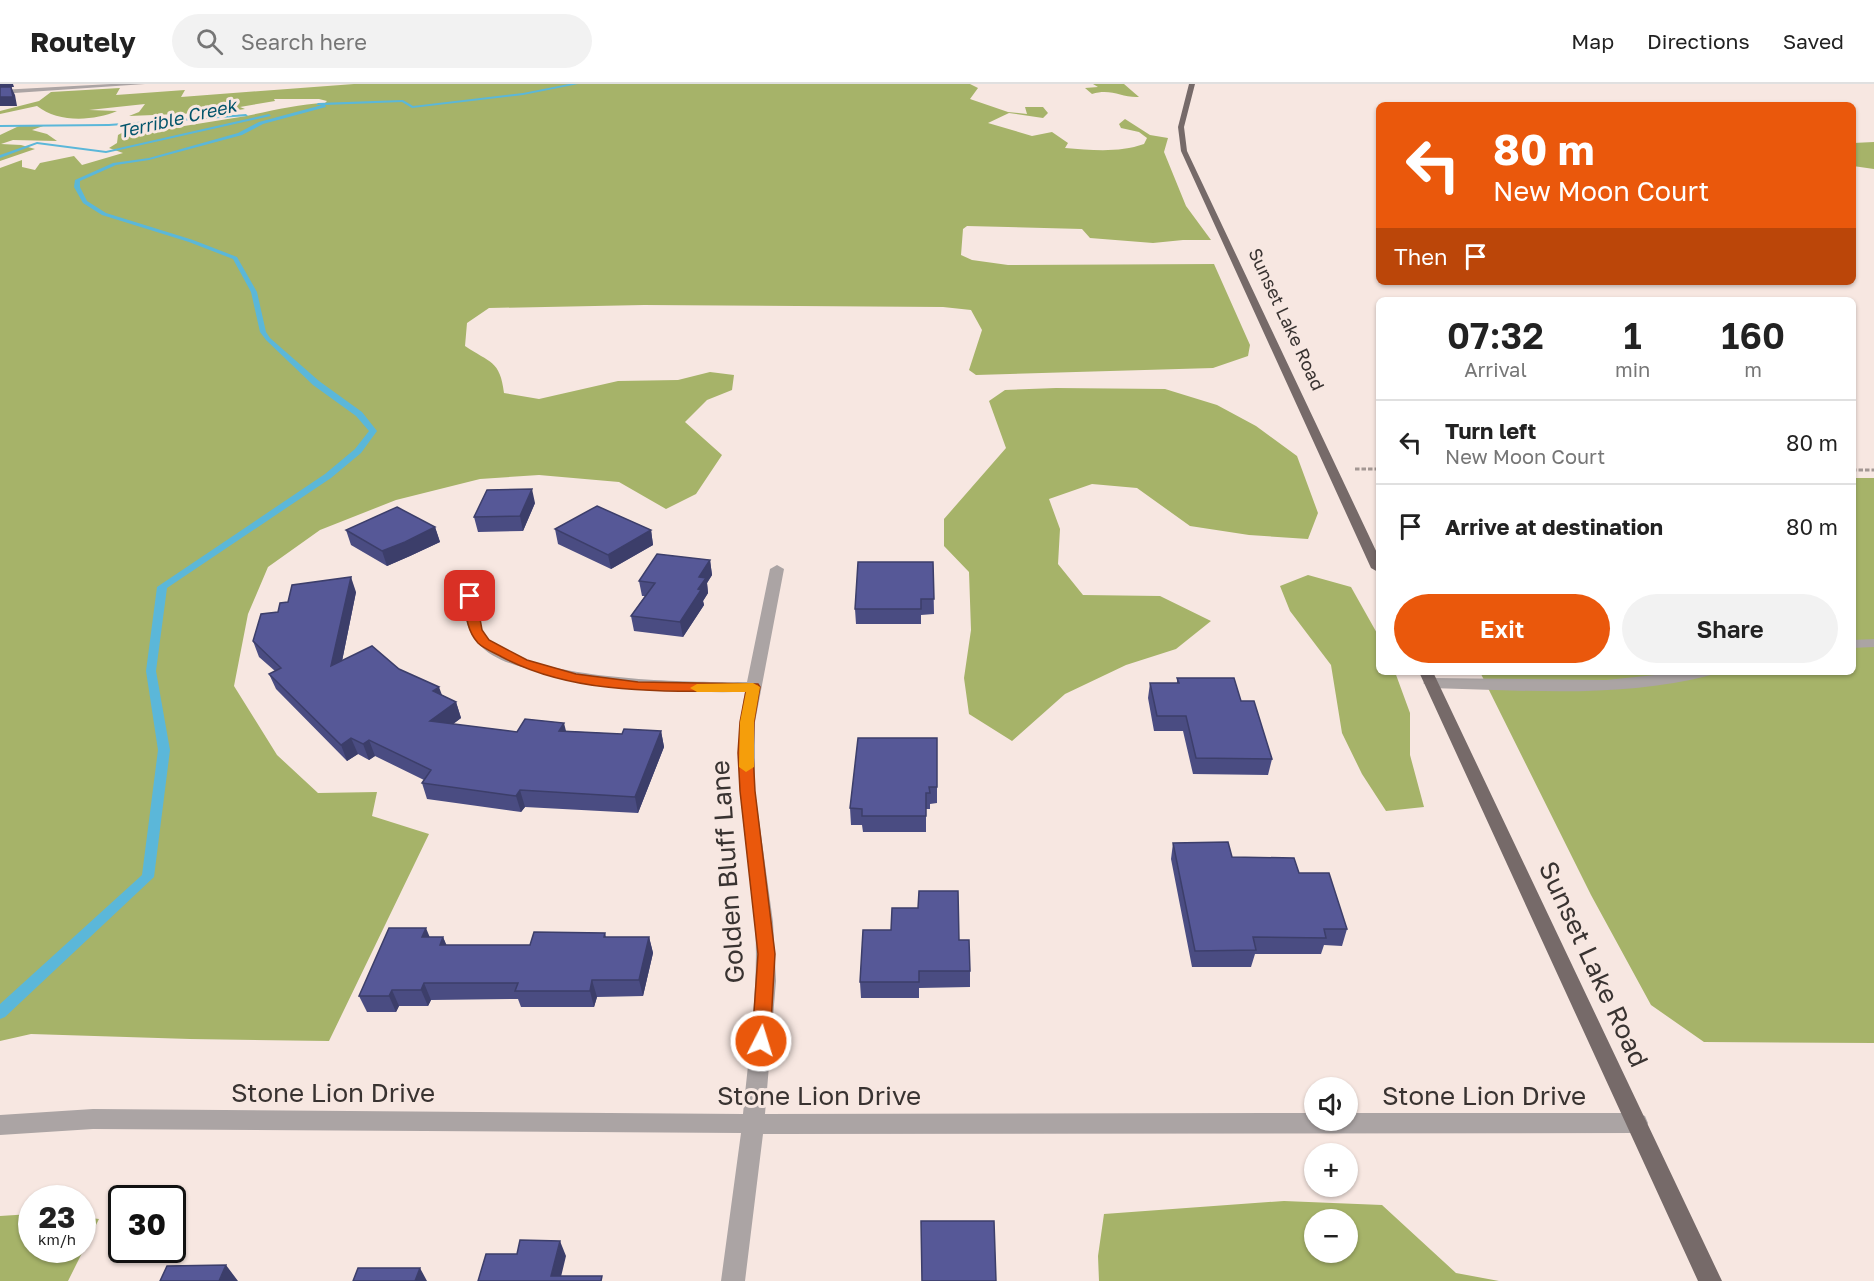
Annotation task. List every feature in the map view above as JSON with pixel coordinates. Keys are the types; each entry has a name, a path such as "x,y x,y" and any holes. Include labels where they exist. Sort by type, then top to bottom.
{"main road":[{"name":"Sunset Lake Road","path":"1192,84 1181,127 1184,151 1376,564"},
{"name":"Sunset Lake Road","path":"1429,677 1710,1281"}],"street":[{"path":"0,92 142,84"},
{"name":"Golden Bluff Lane","path":"733,1281 753,1123 766,954 747,791 747,732 753,687 777,568"},
{"path":"470,596 475,630 484,642 523,663 575,678 638,686 753,687"},
{"path":"1856,644 1874,643"},
{"path":"1429,677 1600,684 1683,678 1694,675"},
{"name":"Stone Lion Drive","path":"0,1125 93,1119 753,1123 1637,1123"}],"path":[{"path":"1856,470 1874,470"}],"green space":[{"path":"354,84 970,84 978,88 970,99 1008,112 1027,114 1025,107 1043,107 1048,113 1043,118 1009,113 988,123 1032,136 1052,132 1068,143 1065,148 1095,150 1125,149 1144,144 1147,138 1139,132 1121,128 1119,124 1125,119 1150,135 1168,138 1164,152 1186,206 1211,240 1153,243 1090,238 1082,229 967,226 963,229 961,255 972,260 1008,265 1214,264 1250,345 1248,356 1213,368 976,375 969,370 982,330 971,310 943,307 644,305 489,308 467,323 465,346 496,368 500,374 504,393 539,399 618,381 678,380 710,372 734,375 732,390 707,400 685,422 722,455 696,494 666,509 619,482 539,475 480,479 396,500 320,530 268,567 248,614 234,686 277,755 318,793 377,792 372,816 429,834 329,1041 31,1034 0,1041 0,168 22,160 22,167 35,170 40,163 74,156 82,165 123,153 109,148 117,143 118,135 134,126 147,134 327,101 274,99 275,101 240,107 245,109 217,113 212,109 202,113 129,116 139,112 145,104 89,110 117,111 98,117 76,119 46,112 37,106 0,114 0,111 39,101 51,92 120,88 116,95 185,90 181,97"},
{"path":"1093,84 1124,84 1139,97 1105,92 1092,94 1085,88 1098,87"},
{"path":"46,125 32,130 47,134 57,141 13,140 1,144 21,145 35,149 0,161 0,135 19,126"},
{"path":"1874,142 1874,169 1856,166 1856,143"},
{"path":"1165,389 1217,405 1256,426 1297,456 1318,513 1308,539 1249,535 1190,526 1137,488 1092,484 1049,499 1060,529 1058,564 1083,595 1160,596 1211,621 1176,649 1126,665 1065,694 1012,741 969,714 964,678 971,630 969,572 944,546 944,519 1006,448 989,401 1005,390"},
{"path":"1856,478 1874,478 1874,1043 1704,1042 1651,1005 1591,895 1481,675 1856,675"},
{"path":"1308,575 1351,587 1376,631 1376,675 1396,675 1410,713 1410,755 1424,807 1386,811 1362,774 1342,733 1331,665 1290,611 1280,586"},
{"path":"1284,1201 1382,1205 1456,1273 1499,1281 1099,1281 1098,1256 1104,1214"},
{"path":"18,1215 18,1263 77,1263 68,1281 0,1281 0,1216"}],"building":[{"path":"0,87 11,87 13,97 0,97"},
{"path":"532,489 520,516 474,517 487,490"},
{"path":"597,506 651,530 608,555 555,529"},
{"path":"397,507 435,527 382,551 346,530"},
{"path":"657,554 710,560 699,577 706,578 698,589 701,590 680,622 631,616 655,583 639,581"},
{"path":"858,562 933,562 934,599 921,599 921,609 855,609"},
{"path":"351,577 331,666 372,646 399,669 439,687 433,691 456,702 430,721 517,732 525,719 564,723 559,731 622,734 624,729 661,731 635,797 520,790 516,796 422,783 431,770 369,740 363,744 351,738 341,745 269,674 281,668 253,641 261,614 278,612 280,603 288,602 292,585"},
{"path":"1177,678 1234,678 1241,701 1254,701 1272,759 1196,758 1186,716 1157,716 1150,683 1179,683"},
{"path":"858,738 937,738 937,787 929,787 930,793 926,793 926,816 862,816 862,809 850,808"},
{"path":"1228,842 1232,857 1294,858 1299,873 1329,873 1347,929 1324,929 1326,938 1253,937 1256,950 1195,951 1173,843"},
{"path":"919,891 958,891 959,940 969,940 970,971 919,971 919,982 860,982 863,930 891,930 892,908 918,908"},
{"path":"389,928 426,928 422,937 443,937 440,945 530,945 534,932 605,933 604,937 649,937 639,980 592,980 590,991 515,991 518,983 424,983 421,990 392,990 389,996 359,996"},
{"path":"921,1221 994,1221 996,1281 922,1281"},
{"path":"520,1240 560,1241 551,1276 602,1276 601,1281 478,1281 486,1254 517,1254"},
{"path":"226,1265 219,1281 160,1281 167,1266"},
{"path":"358,1268 420,1268 415,1281 353,1281"}],"waterway":[{"name":"Terrible Creek","path":"318,104 403,101 412,107 523,94 576,84"},
{"path":"0,1013 148,877 164,750 151,671 162,587 328,476 358,451 373,431 359,414 316,383 268,339 263,332 254,292 235,258 191,241 104,214 85,202 77,187 78,180 115,164 149,159 240,134 261,123 324,106"},
{"path":"0,126 109,125 246,115"},
{"name":"Terrible Creek","path":"0,157 37,143 106,152 269,115"}],"slow traffic":[{"path":"697,688 753,687 747,722 746,767"}],"route":[{"path":"470,596 475,630 484,642 496,651 523,663 575,678 638,686 753,687 747,722 746,753 747,791 766,954 761,1041"}]}
